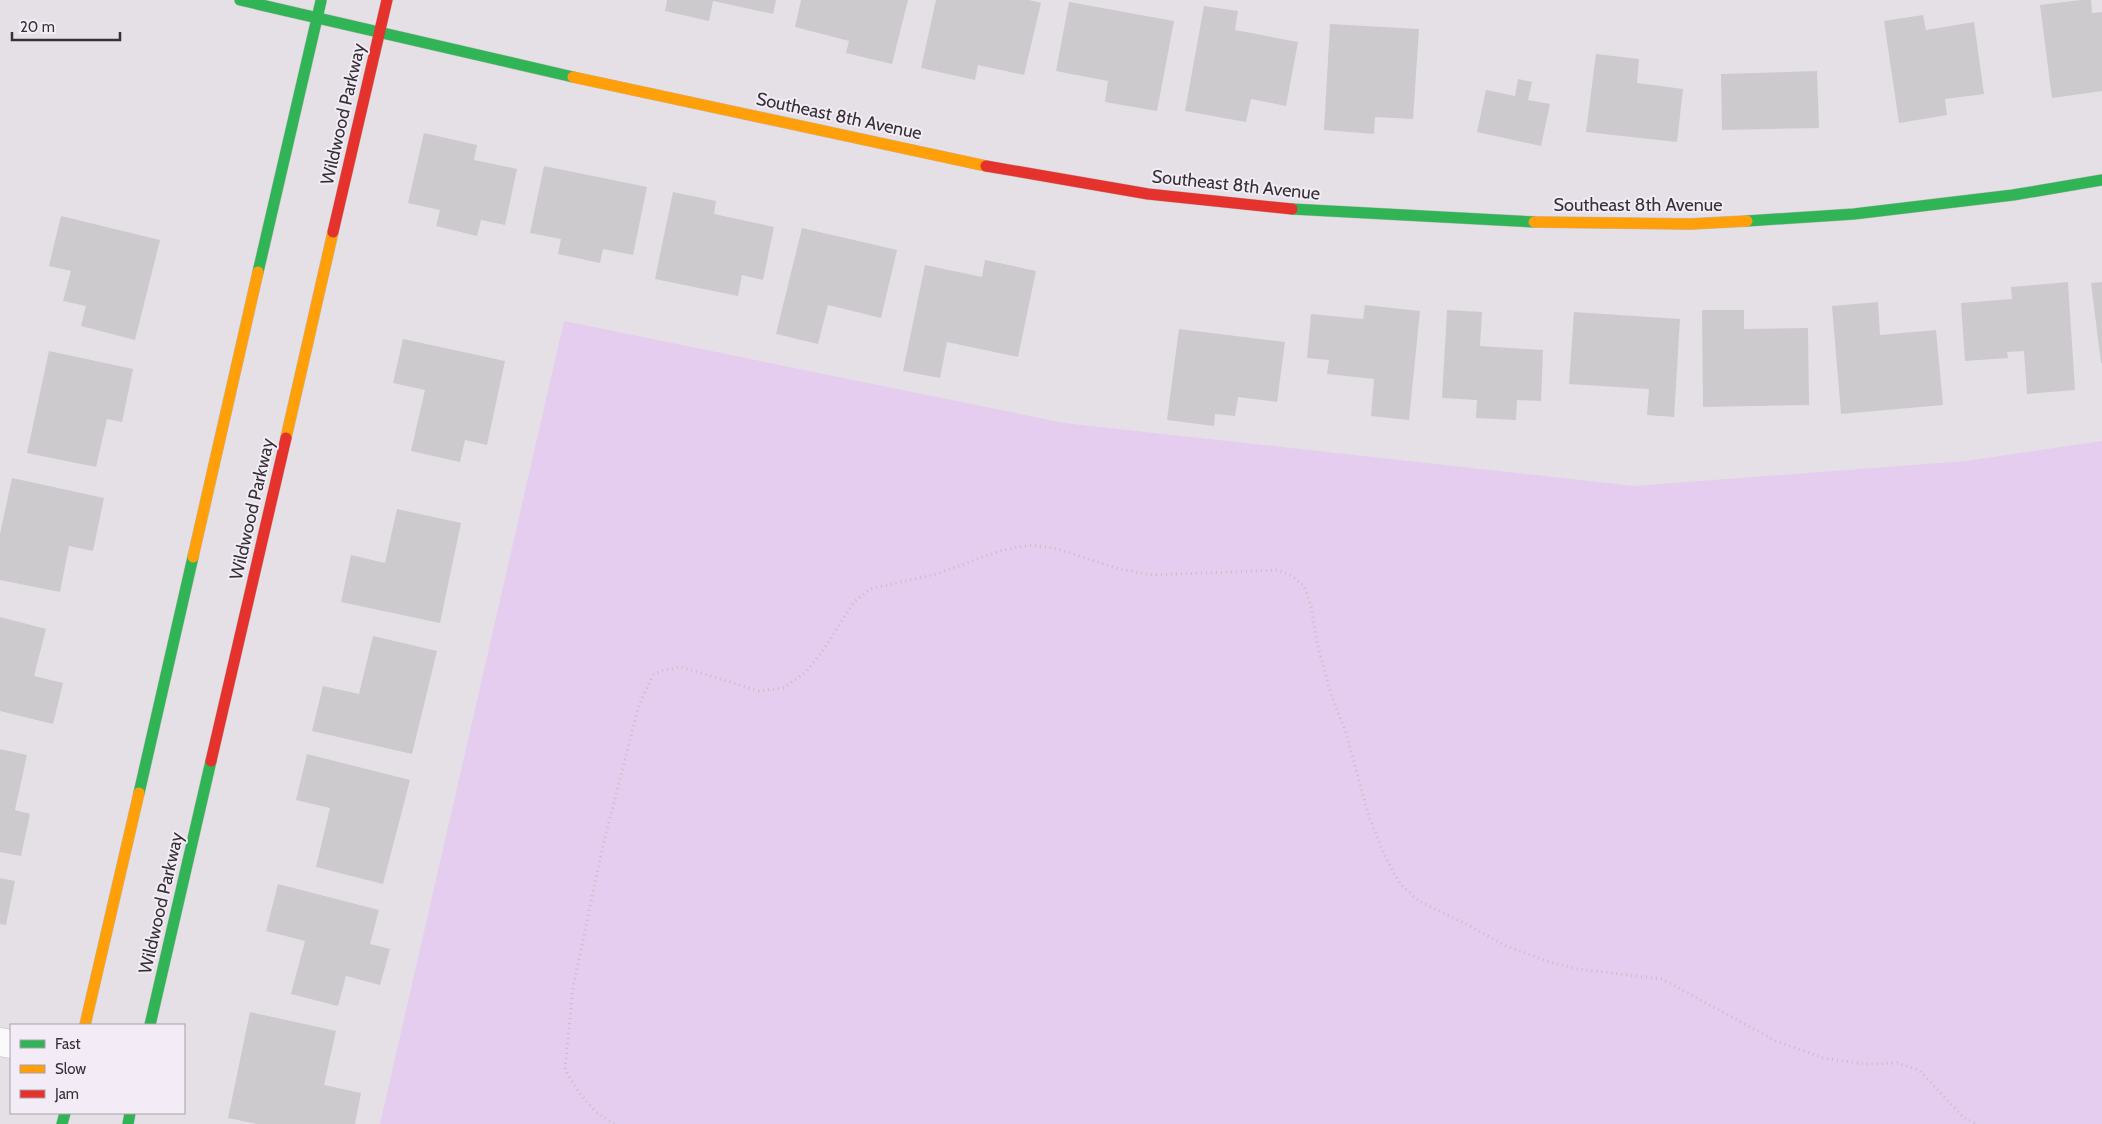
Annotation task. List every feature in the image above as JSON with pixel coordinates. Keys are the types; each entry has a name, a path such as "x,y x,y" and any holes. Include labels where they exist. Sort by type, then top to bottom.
{"street":[{"path":"240,0 317,18"},
{"path":"85,1024 321,0"},
{"name":"Wildwood Parkway","path":"150,1024 387,0"},
{"name":"Southeast 8th Avenue","path":"317,18 626,89 1014,172 1148,194 1303,210 1504,222 1691,224 1854,214 2013,195 2102,180"}],"path":[{"path":"614,1124 595,1111 578,1091 564,1069 573,988 603,845 639,705 653,675 661,670 681,667 759,691 783,688 806,672 822,652 854,602 870,589 936,574 1003,550 1031,545 1058,549 1119,569 1152,575 1278,570 1292,576 1304,586 1311,606 1317,642 1331,694 1346,733 1369,817 1385,856 1400,884 1419,901 1504,945 1549,962 1612,974 1662,979 1776,1041 1823,1058 1865,1064 1897,1063 1919,1070 1964,1118 1977,1124"}],"shaded area":[{"path":"564,321 1064,423 1634,486 1966,461 2102,441 2102,1124 380,1124"}],"building":[{"path":"667,0 776,0 773,14 713,1 709,21 665,11"},
{"path":"801,0 908,0 892,64 846,53 849,41 795,27"},
{"path":"936,0 1029,0 1041,3 1024,75 978,65 975,80 921,68"},
{"path":"2091,0 2092,13 2102,12 2102,91 2052,98 2040,5"},
{"path":"1069,2 1174,21 1157,111 1105,102 1108,81 1056,71"},
{"path":"1204,6 1238,11 1235,30 1298,42 1286,106 1251,99 1246,122 1185,111"},
{"path":"1923,15 1926,30 1974,22 1984,94 1945,99 1947,115 1899,123 1884,21"},
{"path":"1330,24 1419,29 1413,119 1375,117 1374,134 1324,130"},
{"path":"1596,54 1639,59 1637,83 1683,89 1677,142 1586,132"},
{"path":"1817,71 1819,128 1722,130 1721,74"},
{"path":"1518,79 1532,82 1528,100 1550,104 1541,146 1477,132 1486,90 1515,96"},
{"path":"424,133 477,145 474,160 517,169 505,225 481,220 477,236 436,226 440,210 408,203"},
{"path":"544,166 647,187 633,255 603,249 600,263 558,254 561,239 530,233"},
{"path":"673,192 716,201 714,214 774,227 763,280 742,275 738,296 655,279"},
{"path":"61,216 160,240 135,340 81,326 86,306 63,301 71,271 49,266"},
{"path":"802,228 897,250 881,318 828,305 818,344 776,334"},
{"path":"985,260 1036,271 1018,357 947,342 940,378 903,371 925,265 982,277"},
{"path":"2068,282 2075,390 2027,394 2024,351 2007,352 2008,358 1965,361 1961,303 2012,299 2011,287"},
{"path":"2102,282 2102,363 2101,363 2091,283"},
{"path":"1878,302 1880,335 1936,330 1943,405 1841,414 1832,306"},
{"path":"1365,305 1420,311 1409,420 1371,416 1374,379 1327,374 1329,360 1307,358 1311,314 1363,319"},
{"path":"1447,310 1482,312 1480,346 1543,350 1541,401 1517,400 1516,420 1476,418 1477,400 1442,398"},
{"path":"1702,310 1744,310 1744,329 1808,328 1809,405 1703,407"},
{"path":"1574,312 1680,319 1674,417 1647,415 1649,389 1569,384"},
{"path":"1179,329 1285,342 1277,402 1238,397 1235,416 1215,414 1214,426 1167,420"},
{"path":"403,339 505,361 487,445 465,440 460,462 411,451 425,390 393,383"},
{"path":"49,351 133,369 122,422 107,419 96,467 27,453"},
{"path":"12,478 104,498 93,551 69,546 60,592 0,580 0,534"},
{"path":"397,509 461,523 440,623 341,602 351,555 385,563"},
{"path":"0,617 46,629 34,676 63,683 53,724 0,711"},
{"path":"373,636 437,651 412,754 312,731 323,686 359,694"},
{"path":"0,749 27,755 15,810 30,814 21,856 0,852"},
{"path":"307,754 410,780 383,884 316,867 330,808 296,800"},
{"path":"0,878 15,881 6,925 0,924"},
{"path":"278,884 379,910 370,944 390,949 380,985 346,976 338,1006 291,994 305,941 266,931"},
{"path":"250,1012 336,1031 324,1085 361,1093 355,1124 257,1124 228,1118"}],"traffic: fast":[{"path":"240,0 573,77"},
{"path":"258,272 321,1"},
{"path":"1747,221 1854,214 2013,195 2102,180"},
{"path":"1292,209 1534,222"},
{"path":"139,793 193,557"},
{"path":"150,1024 211,761"},
{"path":"62,1124 65,1114"},
{"path":"128,1124 130,1114"}],"traffic: slow":[{"path":"573,77 986,166"},
{"path":"1534,222 1691,224 1747,221"},
{"path":"286,438 333,232"},
{"path":"193,557 258,272"},
{"path":"85,1024 139,793"}],"traffic: jam":[{"path":"333,232 387,0"},
{"path":"986,166 1148,194 1292,209"},
{"path":"211,761 286,438"}]}
